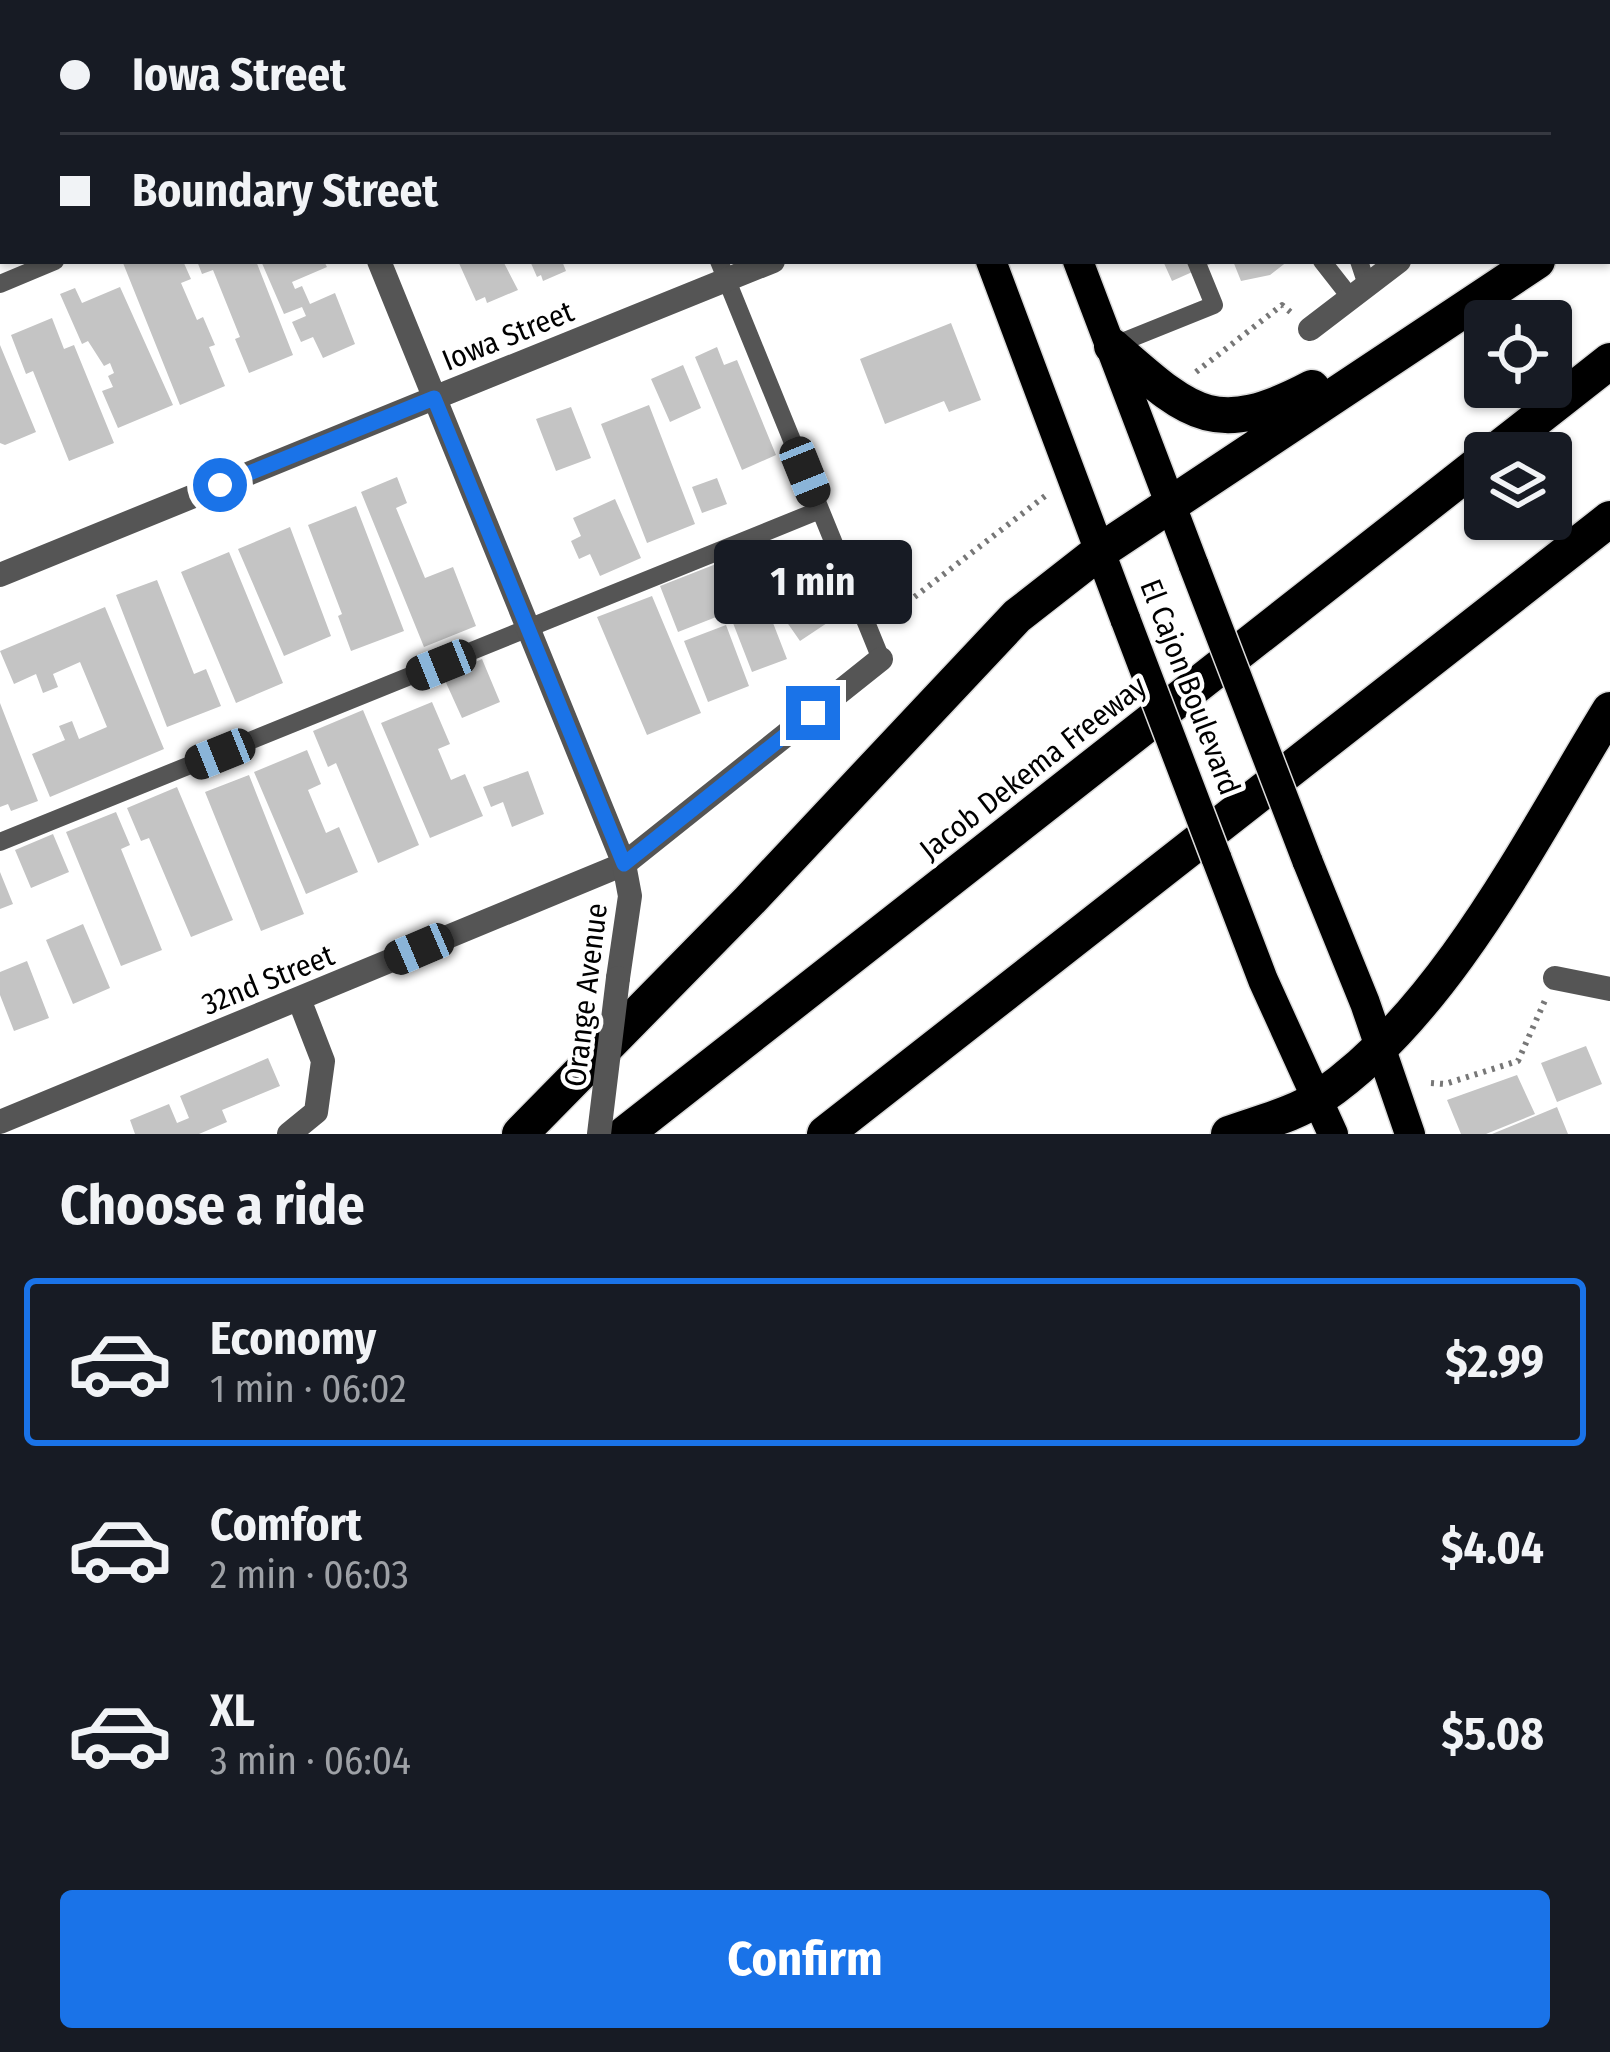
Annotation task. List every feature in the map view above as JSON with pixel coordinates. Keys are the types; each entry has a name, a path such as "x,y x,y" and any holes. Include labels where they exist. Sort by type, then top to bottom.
{"highway":[{"path":"1479,300 1533,264"},
{"path":"1112,346 1179,401 1208,415 1246,416 1286,401 1464,309"},
{"path":"520,1134 749,901 1017,616 1171,502 1464,310"},
{"path":"1520,432 1610,361"},
{"name":"Jacob Dekema Freeway","path":"626,1134 1464,476"},
{"path":"825,1134 1610,519"},
{"path":"1229,1134 1318,1099 1381,1050 1474,930 1610,710"}],"main road":[{"name":"El Cajon Boulevard","path":"992,264 1237,912 1333,1134"},
{"name":"El Cajon Boulevard","path":"1079,264 1410,1134"}],"street":[{"path":"381,264 624,864"},
{"name":"Iowa Street","path":"0,575 434,398 723,270 756,264"},
{"path":"1310,329 1359,281 1393,264"},
{"name":"32nd Street","path":"0,1122 624,864 881,659"},
{"name":"Orange Avenue","path":"599,1134 630,896 624,864"},
{"path":"1556,978 1610,989"},
{"path":"289,1134 316,1112 323,1061 299,999"}],"lane":[{"path":"0,284 49,264"},
{"path":"1112,346 1214,305 1197,264"},
{"path":"1328,264 1359,281"},
{"path":"723,270 881,659"},
{"path":"0,842 820,510"}],"path":[{"path":"1190,377 1282,305 1310,329"},
{"path":"870,632 1045,496"},
{"path":"1431,1083 1445,1084 1518,1061 1556,978"}],"building":[{"path":"123,264 184,264 191,279 181,283 197,320 203,317 215,345 209,347 225,386 180,405"},
{"path":"198,264 257,264 293,355 249,373 213,270 202,274"},
{"path":"262,264 326,264 292,282 295,289 302,286 310,304 335,293 355,344 323,358 313,337 301,342 292,322 306,316 302,307 284,314"},
{"path":"459,264 505,264 518,290 487,303 485,297 476,301"},
{"path":"531,264 563,264 566,271 543,281 541,275 537,277"},
{"path":"1164,264 1210,264 1172,281"},
{"path":"1234,264 1284,264 1270,275 1241,281"},
{"path":"120,287 173,405 118,428 102,391 113,387 110,363 104,366 88,341 82,344 60,294 75,288 82,303"},
{"path":"52,318 64,349 74,345 114,443 69,461 33,371 26,374 11,335"},
{"path":"951,323 981,400 949,412 944,401 885,424 860,359"},
{"path":"0,345 36,432 5,445 0,443"},
{"path":"717,347 724,365 737,360 776,455 742,470 695,357"},
{"path":"683,365 701,408 670,422 651,379"},
{"path":"649,405 695,524 647,543 601,424"},
{"path":"571,407 591,458 556,471 536,419"},
{"path":"397,477 407,503 396,508 425,578 453,567 476,626 424,647 361,492"},
{"path":"717,478 727,504 702,513 692,487"},
{"path":"615,499 641,558 600,576 590,554 579,559 571,541 581,536 573,518"},
{"path":"356,506 404,631 351,651 308,525"},
{"path":"290,527 331,636 284,656 238,549"},
{"path":"229,552 283,683 236,703 181,572"},
{"path":"744,553 762,599 678,632 660,586"},
{"path":"801,575 811,590 821,583 842,613 800,641 770,598"},
{"path":"157,580 194,674 206,669 221,706 167,727 116,595"},
{"path":"652,596 701,713 647,735 597,617"},
{"path":"105,607 164,749 50,797 32,754 65,740 59,726 72,721 79,739 107,727 80,662 53,674 58,687 43,693 36,674 14,684 0,651"},
{"path":"768,610 787,659 752,672 733,623"},
{"path":"726,625 749,686 708,702 684,641"},
{"path":"482,659 500,702 462,718 443,676"},
{"path":"432,702 450,744 438,749 451,780 465,774 483,816 430,838 381,723"},
{"path":"0,703 38,801 11,811 8,804 0,807"},
{"path":"363,710 419,845 378,863 336,763 328,767 313,731"},
{"path":"307,750 321,784 308,790 326,833 339,827 358,872 306,894 254,772"},
{"path":"528,771 544,814 512,827 503,802 491,807 483,787"},
{"path":"249,775 304,914 261,931 205,792"},
{"path":"177,787 233,920 191,937 149,838 141,841 127,808"},
{"path":"116,812 130,845 121,849 162,950 121,966 66,832"},
{"path":"53,834 69,872 31,888 15,850"},
{"path":"0,872 13,904 0,909"},
{"path":"83,924 110,988 73,1004 46,940"},
{"path":"27,961 49,1018 14,1031 0,995 0,972"},
{"path":"1586,1046 1602,1084 1557,1102 1541,1063"},
{"path":"268,1058 280,1086 222,1110 227,1122 199,1134 135,1134 130,1120 169,1104 177,1123 189,1118 180,1096"},
{"path":"1517,1075 1535,1114 1486,1134 1461,1134 1447,1100"},
{"path":"1557,1107 1568,1134 1492,1134"}],"route":[{"path":"220,485 434,398 624,864 813,713"}]}
